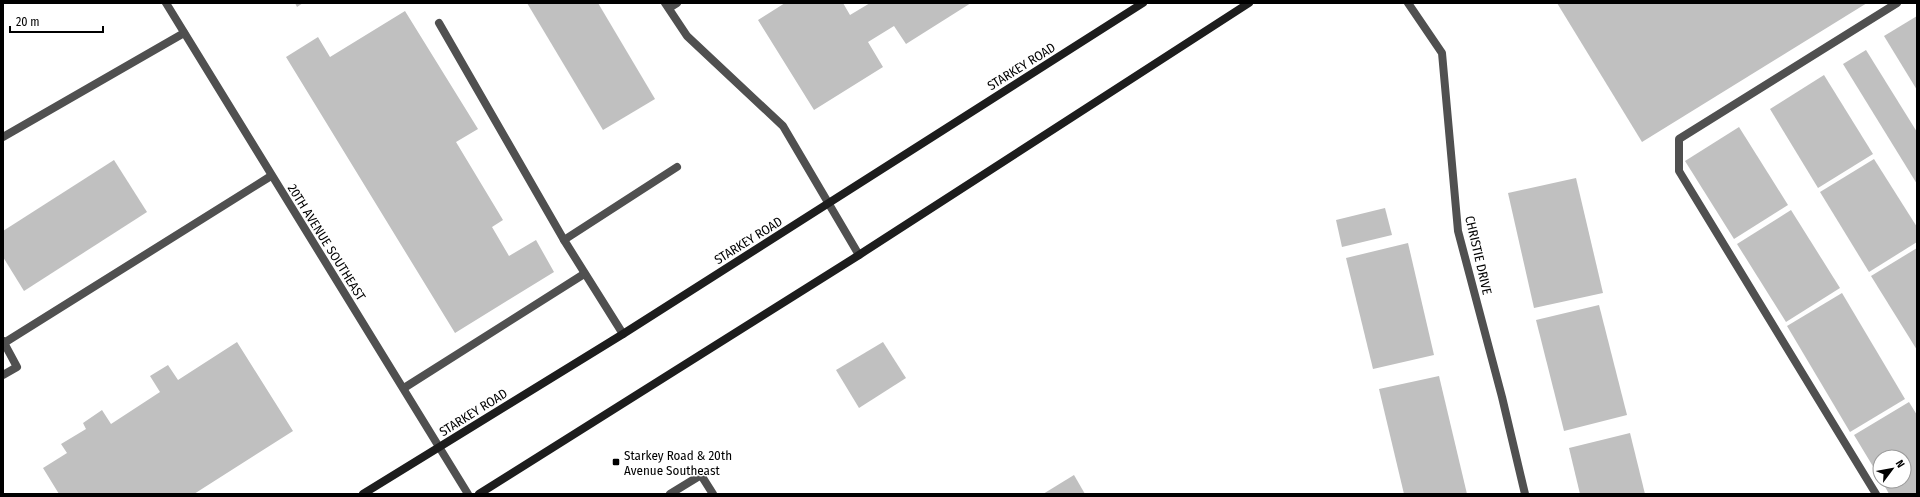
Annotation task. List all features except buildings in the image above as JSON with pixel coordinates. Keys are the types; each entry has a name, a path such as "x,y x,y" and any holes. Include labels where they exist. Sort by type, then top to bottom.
{"main road":[{"name":"STARKEY ROAD","path":"363,494 623,334 1143,3"},
{"path":"479,494 859,255 1249,3"}],"street":[{"name":"20TH AVENUE SOUTHEAST","path":"166,3 468,494"},
{"path":"677,3 667,6 687,36 783,126 859,255"},
{"name":"CHRISTIE DRIVE","path":"1408,3 1442,53 1458,231 1502,397 1525,494"},
{"path":"1876,494 1679,171 1679,139 1897,3"},
{"path":"439,23 584,274 623,334"},
{"path":"3,137 184,33"},
{"path":"564,240 677,167"},
{"path":"3,375 17,367 3,342 271,176"},
{"path":"404,388 584,274"},
{"path":"670,494 701,475 713,494"}],"place":[{"name":"Starkey Road & 20th Avenue Southeast","path":"616,462"}]}
